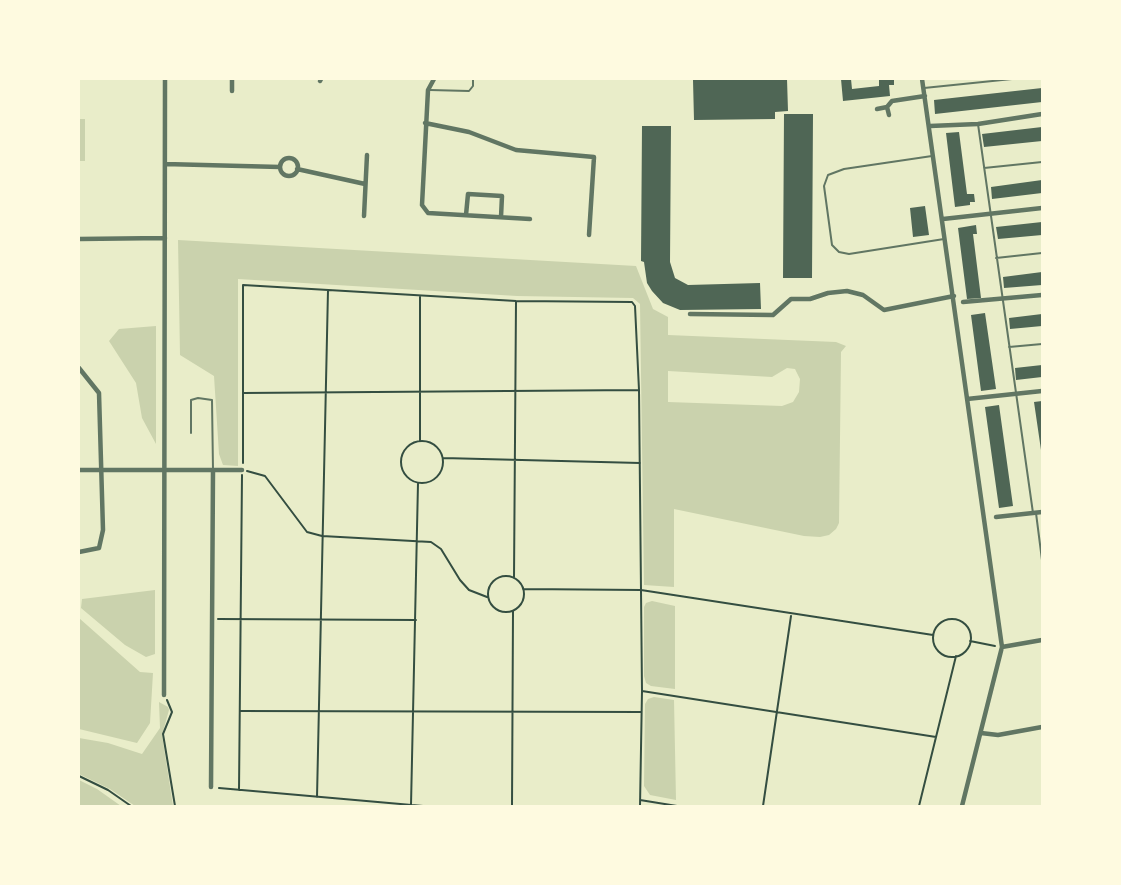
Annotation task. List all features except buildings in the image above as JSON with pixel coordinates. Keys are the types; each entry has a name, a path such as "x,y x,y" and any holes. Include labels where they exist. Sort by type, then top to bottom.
{"street":[{"path":"164,695 166,469 165,79"},
{"path":"232,79 232,91"},
{"path":"434,79 428,90 422,205 428,213 530,219"},
{"path":"922,79 944,219 1002,647 962,806"},
{"path":"877,109 887,107 892,101 925,96"},
{"path":"887,107 888,115"},
{"path":"930,126 978,124 1042,114"},
{"path":"425,122 469,132 516,150 594,157 589,235"},
{"path":"364,216 367,155"},
{"path":"288,158 296,162 297,169 288,176 282,173 280,167 283,160 288,158"},
{"path":"165,164 280,167"},
{"path":"297,169 365,184"},
{"path":"466,215 468,194 502,196 501,217"},
{"path":"944,219 1042,208"},
{"path":"79,239 165,238"},
{"path":"690,314 773,315 791,299 810,299 828,292 847,291 863,295 884,310 954,296"},
{"path":"963,302 1042,295"},
{"path":"79,368 99,393 102,540 99,548 79,552"},
{"path":"968,399 1042,391"},
{"path":"79,470 242,470"},
{"path":"211,787 213,470"},
{"path":"996,517 1042,512"},
{"path":"1002,647 1042,640"},
{"path":"981,732 998,735 1042,727"}],"lane":[{"path":"428,90 469,91 473,86 473,79"},
{"path":"986,82 991,79"},
{"path":"924,88 1012,79"},
{"path":"978,124 1009,348 1042,560"},
{"path":"934,156 844,169 828,175 824,186 832,245 839,252 849,254 946,239"},
{"path":"984,168 1042,162"},
{"path":"996,258 1042,252"},
{"path":"1009,348 1042,344"},
{"path":"191,433 191,400 198,398 212,400 213,470"}],"path":[{"path":"239,790 243,285 516,301 632,302 636,306 639,390 642,691 640,806"},
{"path":"317,797 328,290"},
{"path":"420,295 420,441"},
{"path":"514,577 502,576 495,579 488,588 487,597 493,608 498,612 513,611 522,603 524,589 514,577 516,301"},
{"path":"243,393 639,390"},
{"path":"420,441 434,445 443,458 439,475 428,483 418,483 407,478 401,461 406,449 420,441"},
{"path":"443,458 640,463"},
{"path":"242,470 259,472 265,476 307,532 322,536 431,542 441,550 460,580 470,590 487,597"},
{"path":"411,805 418,483"},
{"path":"524,589 641,590 791,615 933,635"},
{"path":"512,806 513,611"},
{"path":"763,806 791,615"},
{"path":"213,619 416,620"},
{"path":"952,619 958,620 968,628 970,641 964,652 956,656 949,656 939,651 935,646 933,635 940,623 952,619"},
{"path":"970,641 1002,647"},
{"path":"919,806 956,656"},
{"path":"642,691 936,736"},
{"path":"164,695 172,712 163,734 175,806"},
{"path":"240,712 641,712"},
{"path":"79,776 108,790 131,806"},
{"path":"211,787 423,806"},
{"path":"640,800 677,806"}],"green space":[{"path":"79,119 85,119 85,161 79,161"},
{"path":"178,240 636,266 653,309 668,317 668,335 836,342 846,346 841,352 839,523 836,529 829,535 820,537 804,536 674,509 674,587 644,585 640,304 633,298 517,296 238,279 238,466 223,465 219,454 214,376 180,355","holes":["787,368 795,369 800,379 799,392 793,402 782,406 668,402 668,371 772,377"]},
{"path":"156,326 156,444 142,418 136,383 109,341 119,329"},
{"path":"155,590 155,654 146,657 125,645 81,608 82,599"},
{"path":"652,601 675,606 675,689 651,686 646,683 644,676 644,607 646,603"},
{"path":"79,618 140,672 153,673 150,723 137,743 79,729"},
{"path":"654,697 674,700 676,800 650,795 644,786 645,704 648,699"},
{"path":"159,702 168,707 169,710 162,735 173,806 135,806 110,789 79,774 79,738 108,743 142,754 160,728"},
{"path":"79,780 97,789 121,806 79,806"}]}
